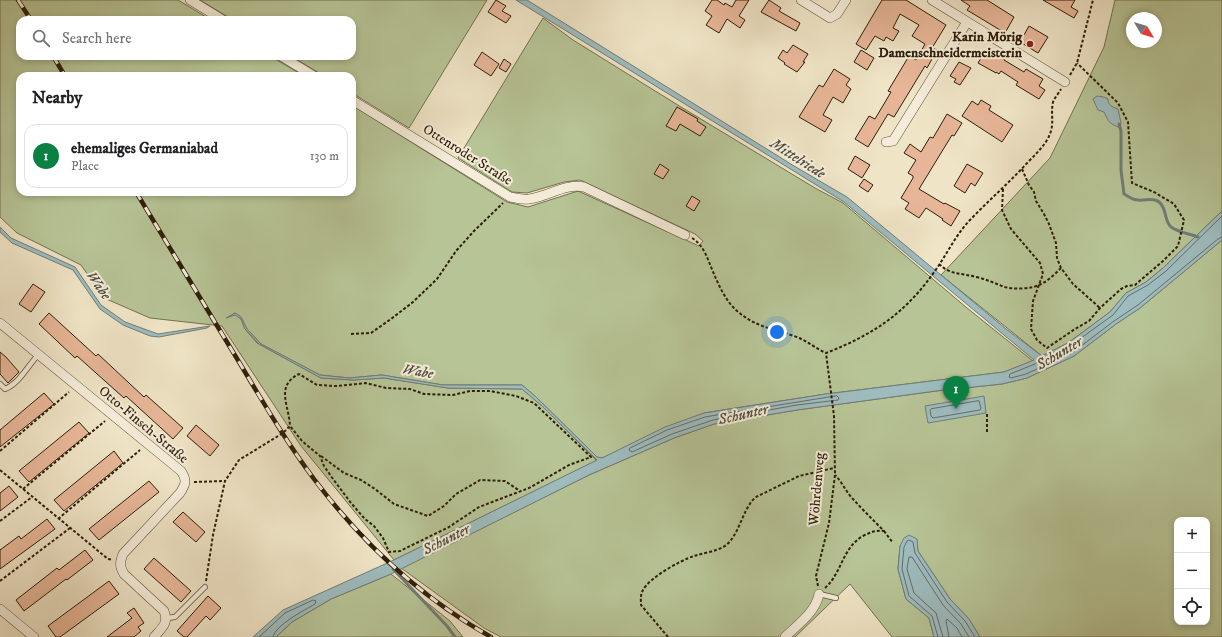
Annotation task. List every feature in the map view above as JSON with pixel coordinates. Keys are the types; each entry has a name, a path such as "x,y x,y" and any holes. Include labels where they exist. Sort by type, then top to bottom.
{"street":[{"path":"190,0 216,16"},
{"path":"801,0 830,18 837,14 846,0"},
{"path":"932,0 1065,82"},
{"path":"886,142 893,141 967,22"},
{"path":"288,60 307,72"},
{"name":"Ottenroder Straße","path":"356,102 510,197 528,200 565,189 578,186 584,187 685,235"},
{"name":"Otto-Finsch-Straße","path":"0,323 181,471 186,478 186,483 180,493 123,554 120,561"},
{"path":"120,561 120,567 124,574 164,611 167,618 165,624 154,637"},
{"path":"785,637 816,605 819,594"},
{"path":"0,609 34,637"}],"lane":[{"path":"0,384 5,389 10,387 39,354"},
{"path":"167,618 175,617 205,587"},
{"path":"819,594 836,598"}],"path":[{"path":"685,235 694,239 702,247 722,290 735,309 759,326 795,336 826,353 868,334 889,321 911,301 928,280 956,236 1038,152 1051,132 1054,101 1077,63 1093,0"},
{"path":"1002,189 1002,210 1011,229 1040,263 1043,274 1033,301 1031,329 1037,340 1047,348 1089,321 1100,308 1121,289 1127,286 1135,285 1149,274 1178,246 1184,220 1174,204 1154,192 1132,183 1128,122 1118,103 1077,63"},
{"path":"1022,169 1034,192 1036,201 1049,224 1056,243 1061,268 1073,284 1100,308"},
{"path":"351,334 371,333 413,302 437,279 456,251 474,231 510,197"},
{"path":"938,265 948,272 980,278 994,282 1003,287 1014,289 1039,285 1061,268"},
{"name":"Wöhrdenweg","path":"819,594 816,576 829,524 835,476 834,416 826,353"},
{"path":"320,456 324,466 351,503 365,519 374,526 383,538 389,552 400,551 407,548 449,527 479,507 529,488 569,465 591,457 534,403 516,396 490,391 470,391 453,395 424,394 410,389 386,388 366,383 336,386 317,385 299,374 291,378 286,384 284,396 289,412 290,426 302,441 344,473 361,480 394,504 428,516 444,506 456,494 480,480 505,481 520,491"},
{"path":"0,451 77,385"},
{"path":"987,414 987,433"},
{"path":"23,489 113,415"},
{"path":"205,587 213,535 225,481 239,460 283,433 290,426"},
{"path":"58,518 147,443"},
{"path":"668,637 641,605 641,596 646,586 673,565 692,556 710,552 728,544 745,516 750,502 756,497 799,476 834,468"},
{"path":"0,470 108,559 120,561"},
{"path":"835,476 842,482 845,490 893,542"},
{"path":"186,483 225,481"},
{"path":"0,521 32,497"},
{"path":"0,582 70,528"},
{"path":"819,594 830,584 848,549 857,540 876,530 884,531"}],"green space":[{"path":"0,0 178,0 204,16 16,16 16,60 277,60 297,72 16,72 16,196 356,196 356,108 507,202 528,207 578,191 699,246 703,241 695,234 580,180 564,182 527,193 512,192 458,158 543,18 573,40 681,107 815,188 843,203 967,308 1033,361 1004,372 826,394 704,413 602,458 597,457 522,385 443,385 382,375 349,378 320,375 261,344 247,329 241,317 235,313 230,316 235,314 241,319 245,329 257,343 321,378 353,380 384,378 448,388 522,389 542,406 596,460 598,460 394,560 301,446 222,326 150,318 104,298 81,265 17,233 0,217"},
{"path":"200,0 487,0 409,128 356,95 356,72 317,72 298,60 356,60 356,16 226,16"},
{"path":"1115,0 1222,0 1222,211 1163,268 1146,282 1126,293 1110,312 1068,343 1042,356 941,275 1050,158 1104,47"},
{"path":"1222,240 1222,637 980,637 969,619 950,599 918,551 916,539 900,546 898,569 906,599 929,618 934,637 892,637 850,584 795,637 501,637 484,628 401,568 589,475 674,438 714,424 797,410 936,391 1002,384 1027,378 1074,356 1140,308"},
{"path":"391,574 450,621 463,637 276,637 292,622 331,599"}],"water":[{"name":"Schunter","path":"516,0 527,0 794,166 847,197 1006,329 1042,356 1068,343 1110,312 1126,293 1146,282 1163,268 1222,211 1222,240 1140,308 1074,356 1027,378 1002,384 936,391 797,410 714,424 674,438 589,475 391,574 331,599 292,622 276,637 253,637 283,610 394,560 597,460 542,406 522,389 448,388 384,378 353,380 321,378 259,344 245,329 241,319 235,315 226,318 235,313 241,317 247,329 261,344 320,375 349,378 382,375 443,385 522,385 597,457 602,458 665,427 704,413 826,394 1004,372 1034,360 844,202"},
{"path":"1097,96 1108,99 1111,106 1118,109 1121,123 1120,128 1113,125 1107,119 1104,112 1098,110 1093,99"},
{"path":"0,227 11,238 75,267 101,305 125,322 158,334 210,326 207,328 159,337 150,336 123,325 100,309 73,270 12,243 0,232"},
{"path":"984,396 986,413 928,423 925,406"},
{"path":"909,535 917,539 918,551 950,599 969,619 980,637 934,637 929,618 906,599 898,569 900,546 904,538"}],"building":[{"path":"496,0 506,6 502,11 511,16 506,23 488,12"},
{"path":"712,0 717,0 724,5 725,3 732,7 736,0 749,0 739,16 745,20 740,28 727,19 719,33 706,25 712,16 705,11"},
{"path":"769,0 781,8 779,11 800,23 796,31 761,12"},
{"path":"882,0 906,0 946,25 932,48 937,50 927,68 925,66 894,117 888,114 868,147 855,139 869,116 875,119 891,92 888,91 909,56 916,60 925,44 912,36 919,25 900,14 893,28 899,31 893,41 886,37 884,41 875,36 866,50 856,44"},
{"path":"961,0 987,0 1014,17 1005,33 967,10 970,6"},
{"path":"1043,0 1075,0 1071,7 1078,11 1074,18"},
{"path":"1029,26 1048,37 1038,53 1020,42"},
{"path":"793,45 808,54 803,62 805,62 797,72 784,64 785,63 778,58 783,50 787,53"},
{"path":"988,47 1005,57 1004,60 1024,72 1026,69 1043,79 1039,86 1045,90 1039,99 1016,85 1018,82 1001,71 999,74 996,73 978,63"},
{"path":"861,50 874,58 867,70 854,62"},
{"path":"482,52 499,64 491,76 474,65"},
{"path":"504,59 511,64 506,72 499,68"},
{"path":"959,62 971,68 960,85 954,82 956,79 950,76"},
{"path":"834,69 850,79 846,85 851,89 843,103 833,97 823,115 832,120 825,132 799,117 819,85 823,87"},
{"path":"981,100 991,106 989,110 1013,125 1002,142 962,116 972,101 978,105"},
{"path":"677,107 698,119 697,121 706,127 700,136 680,124 676,131 666,126"},
{"path":"947,114 962,123 954,136 952,135 919,189 944,204 945,203 960,211 951,226 926,208 919,218 905,209 909,203 901,198 913,178 913,176 908,173 916,160 904,153 910,144 921,152 930,137 933,138"},
{"path":"855,156 870,165 862,178 848,169"},
{"path":"660,164 669,170 663,179 654,174"},
{"path":"967,164 983,173 975,186 971,183 965,193 954,186"},
{"path":"864,179 873,185 868,192 859,186"},
{"path":"692,196 700,201 694,211 686,206"},
{"path":"33,284 45,292 31,312 19,304"},
{"path":"49,313 96,356 98,354 144,397 146,395 183,428 173,439 126,396 124,398 77,356 75,358 39,324"},
{"path":"0,352 19,372 8,383 0,374"},
{"path":"44,393 54,404 0,447 0,430"},
{"path":"79,422 89,433 29,482 19,471"},
{"path":"196,425 219,445 210,456 187,436"},
{"path":"114,451 123,463 64,511 54,500"},
{"path":"149,481 159,492 99,540 89,529"},
{"path":"9,486 18,497 0,511 0,493"},
{"path":"183,512 205,532 196,542 173,522"},
{"path":"47,519 55,529 0,569 0,550 19,536 21,539"},
{"path":"85,550 93,560 24,611 16,600 57,568 59,570"},
{"path":"154,558 191,591 181,602 144,569"},
{"path":"109,581 119,594 60,637 56,637 48,626"},
{"path":"208,596 221,608 210,620 206,616 187,637 184,637 177,631"},
{"path":"134,608 144,623 138,627 141,631 134,637 107,637 132,618 127,613"}],"waterway":[{"path":"1119,124 1121,131 1121,170 1124,194 1136,200 1152,199 1159,202 1162,205 1167,221 1171,227 1181,232 1198,237"},
{"path":"393,569 447,626 455,637"}],"railway":[{"path":"18,0 28,16"},
{"path":"55,60 63,72"},
{"path":"138,196 282,433 303,464 333,503 373,547 417,587 466,622 491,637"}],"place":[{"name":"Karin Mörig Damenschneidermeisterin","path":"1030,44"},
{"name":"ehemaliges Germaniabad","path":"956,409"}],"water label":[{"name":"Mittelriede","path":"798,158"},
{"name":"Wabe","path":"99,285"},
{"name":"Wabe","path":"418,371"}]}
